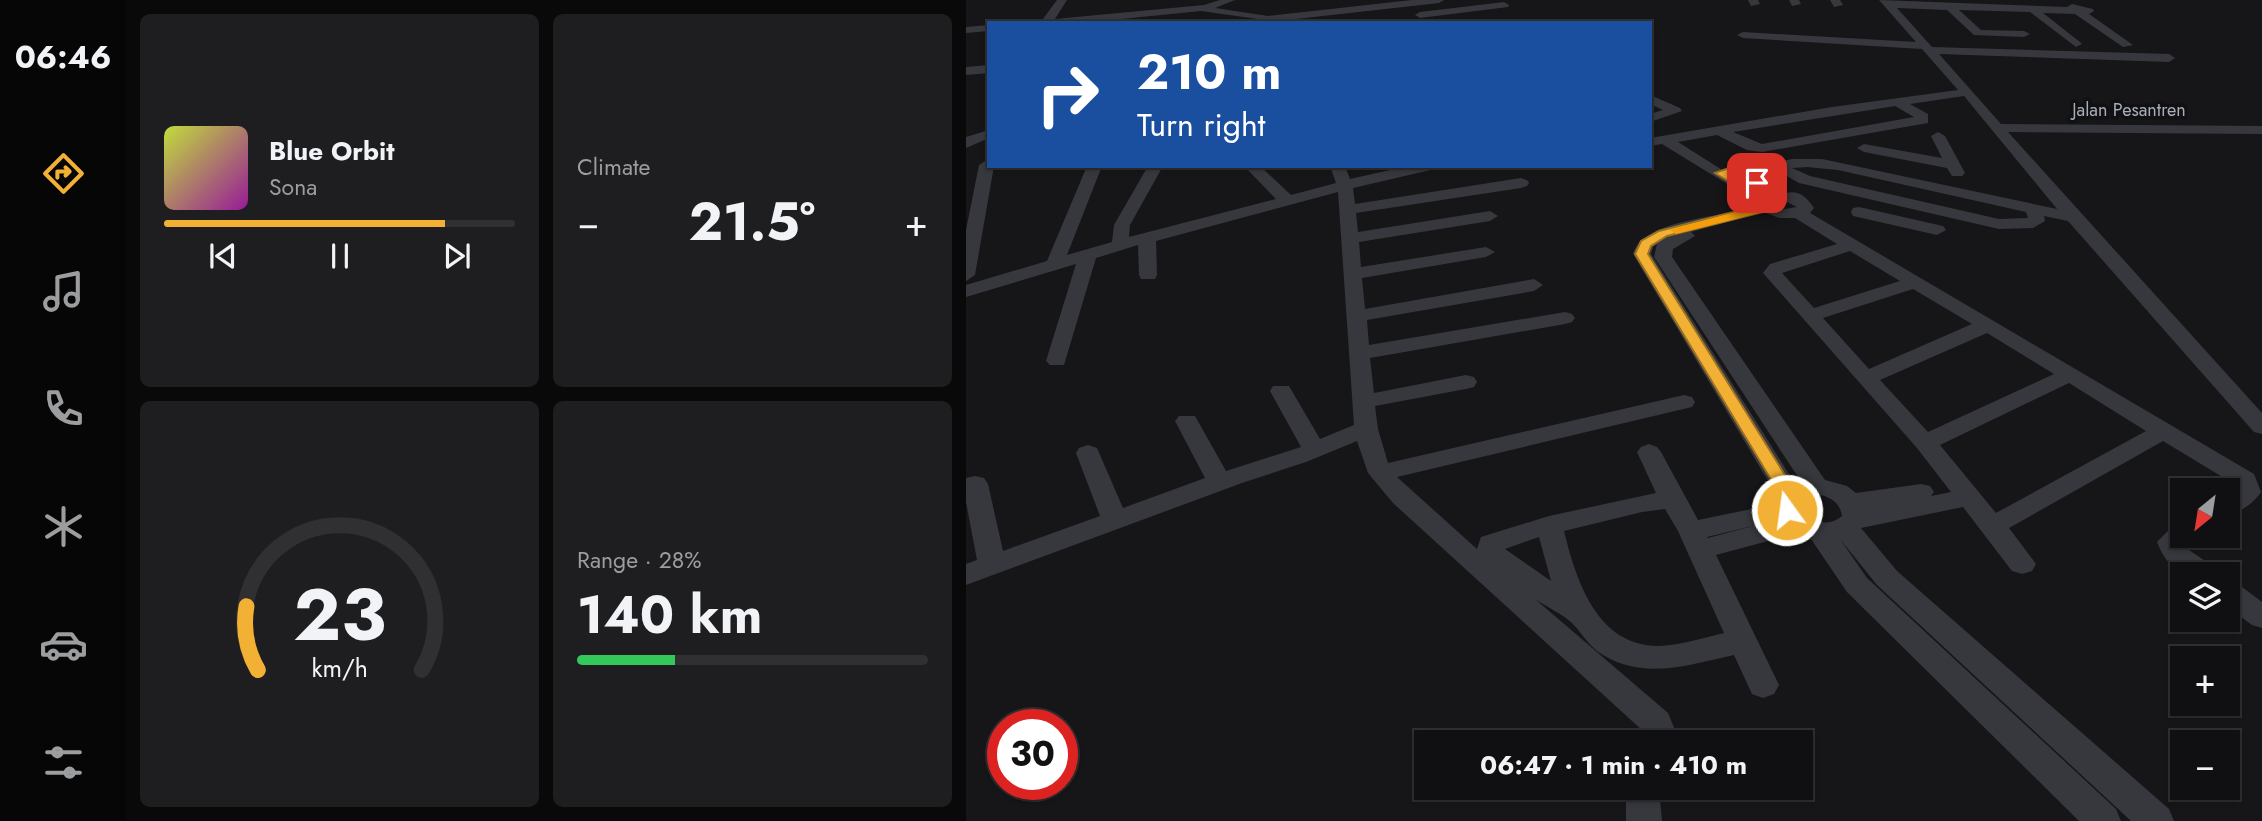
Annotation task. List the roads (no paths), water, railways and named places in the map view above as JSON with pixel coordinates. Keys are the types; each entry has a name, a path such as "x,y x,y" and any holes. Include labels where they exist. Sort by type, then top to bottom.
{"street":[{"path":"1047,21 1062,0"},
{"path":"1199,9 1230,0"},
{"path":"1327,0 1341,12"},
{"path":"1371,0 1381,7"},
{"path":"1268,19 1295,19 1439,0"},
{"path":"2062,0 2083,10 2127,45"},
{"path":"1886,3 2083,10"},
{"path":"1886,3 1968,92 2073,217 2262,426"},
{"path":"1945,4 1978,33 2024,34"},
{"path":"1275,6 1287,5 1295,19"},
{"path":"1409,16 1504,5"},
{"path":"1082,21 1199,9 1263,7"},
{"path":"1991,8 2034,43"},
{"path":"1199,9 1276,21"},
{"path":"2032,9 2069,48"},
{"path":"966,30 987,28"},
{"path":"1743,36 1928,48 2069,48 2146,53 2169,58"},
{"path":"966,71 987,69"},
{"path":"1660,140 1968,92"},
{"path":"1652,100 1675,111 1652,117"},
{"path":"1718,130 1752,147 1762,148 1923,120 1923,117 1897,102"},
{"path":"966,125 985,135"},
{"name":"Jalan Pesantren","path":"1996,128 2262,130"},
{"path":"966,144 985,135"},
{"path":"1938,136 1969,195"},
{"path":"1660,140 1727,171 1772,204"},
{"path":"1864,148 1953,165"},
{"path":"2032,208 2037,221 2009,226 1805,180 1777,166 1808,162 2032,208 2073,217"},
{"path":"966,167 987,165"},
{"path":"966,275 987,168"},
{"path":"1054,265 1094,168"},
{"path":"1120,245 1122,225 1155,168"},
{"path":"1253,168 1288,201"},
{"path":"966,291 1120,245 1422,168"},
{"path":"1343,187 1521,183"},
{"path":"1343,187 1351,238 1366,429 1373,462 1412,508 1631,698 1657,723 1659,730"},
{"path":"1816,486 1662,253 1671,241 1793,198 1804,202 1807,208 1798,213 2245,480 2248,492 2240,498"},
{"path":"1859,212 1925,230 1933,209"},
{"path":"1351,238 1490,216"},
{"path":"1709,226 1657,236 1645,244 1642,254 1821,516 1857,586 2103,821"},
{"path":"1147,238 1148,275"},
{"path":"1852,245 1773,270 1772,273 1925,443 2022,564"},
{"path":"1354,274 1486,252"},
{"path":"1057,361 1087,254"},
{"path":"1809,316 1915,282"},
{"path":"1357,316 1534,285"},
{"path":"1360,353 1565,318"},
{"path":"1866,378 1975,332 1986,324"},
{"path":"1925,443 2067,376"},
{"path":"1364,402 1466,382"},
{"path":"1281,391 1315,450"},
{"path":"1380,473 1684,402"},
{"path":"1187,421 1220,482"},
{"path":"966,575 1315,450 1366,429"},
{"path":"1993,526 2163,431"},
{"path":"1088,453 1115,520"},
{"path":"1649,453 1695,541 1763,685"},
{"path":"975,484 992,565"},
{"path":"1821,516 1833,489 1816,486 1801,488 1821,516 1886,578 2156,821"},
{"path":"1695,541 1964,491"},
{"path":"1672,500 1642,503 1506,537 1491,544 1490,551 1505,565 1577,612 1601,637 1628,653 1657,659 1741,642"},
{"path":"1549,525 1577,612"},
{"path":"2172,548 2175,554 2187,562"},
{"path":"2240,601 2262,617"},
{"path":"1643,800 1644,821"}]}
